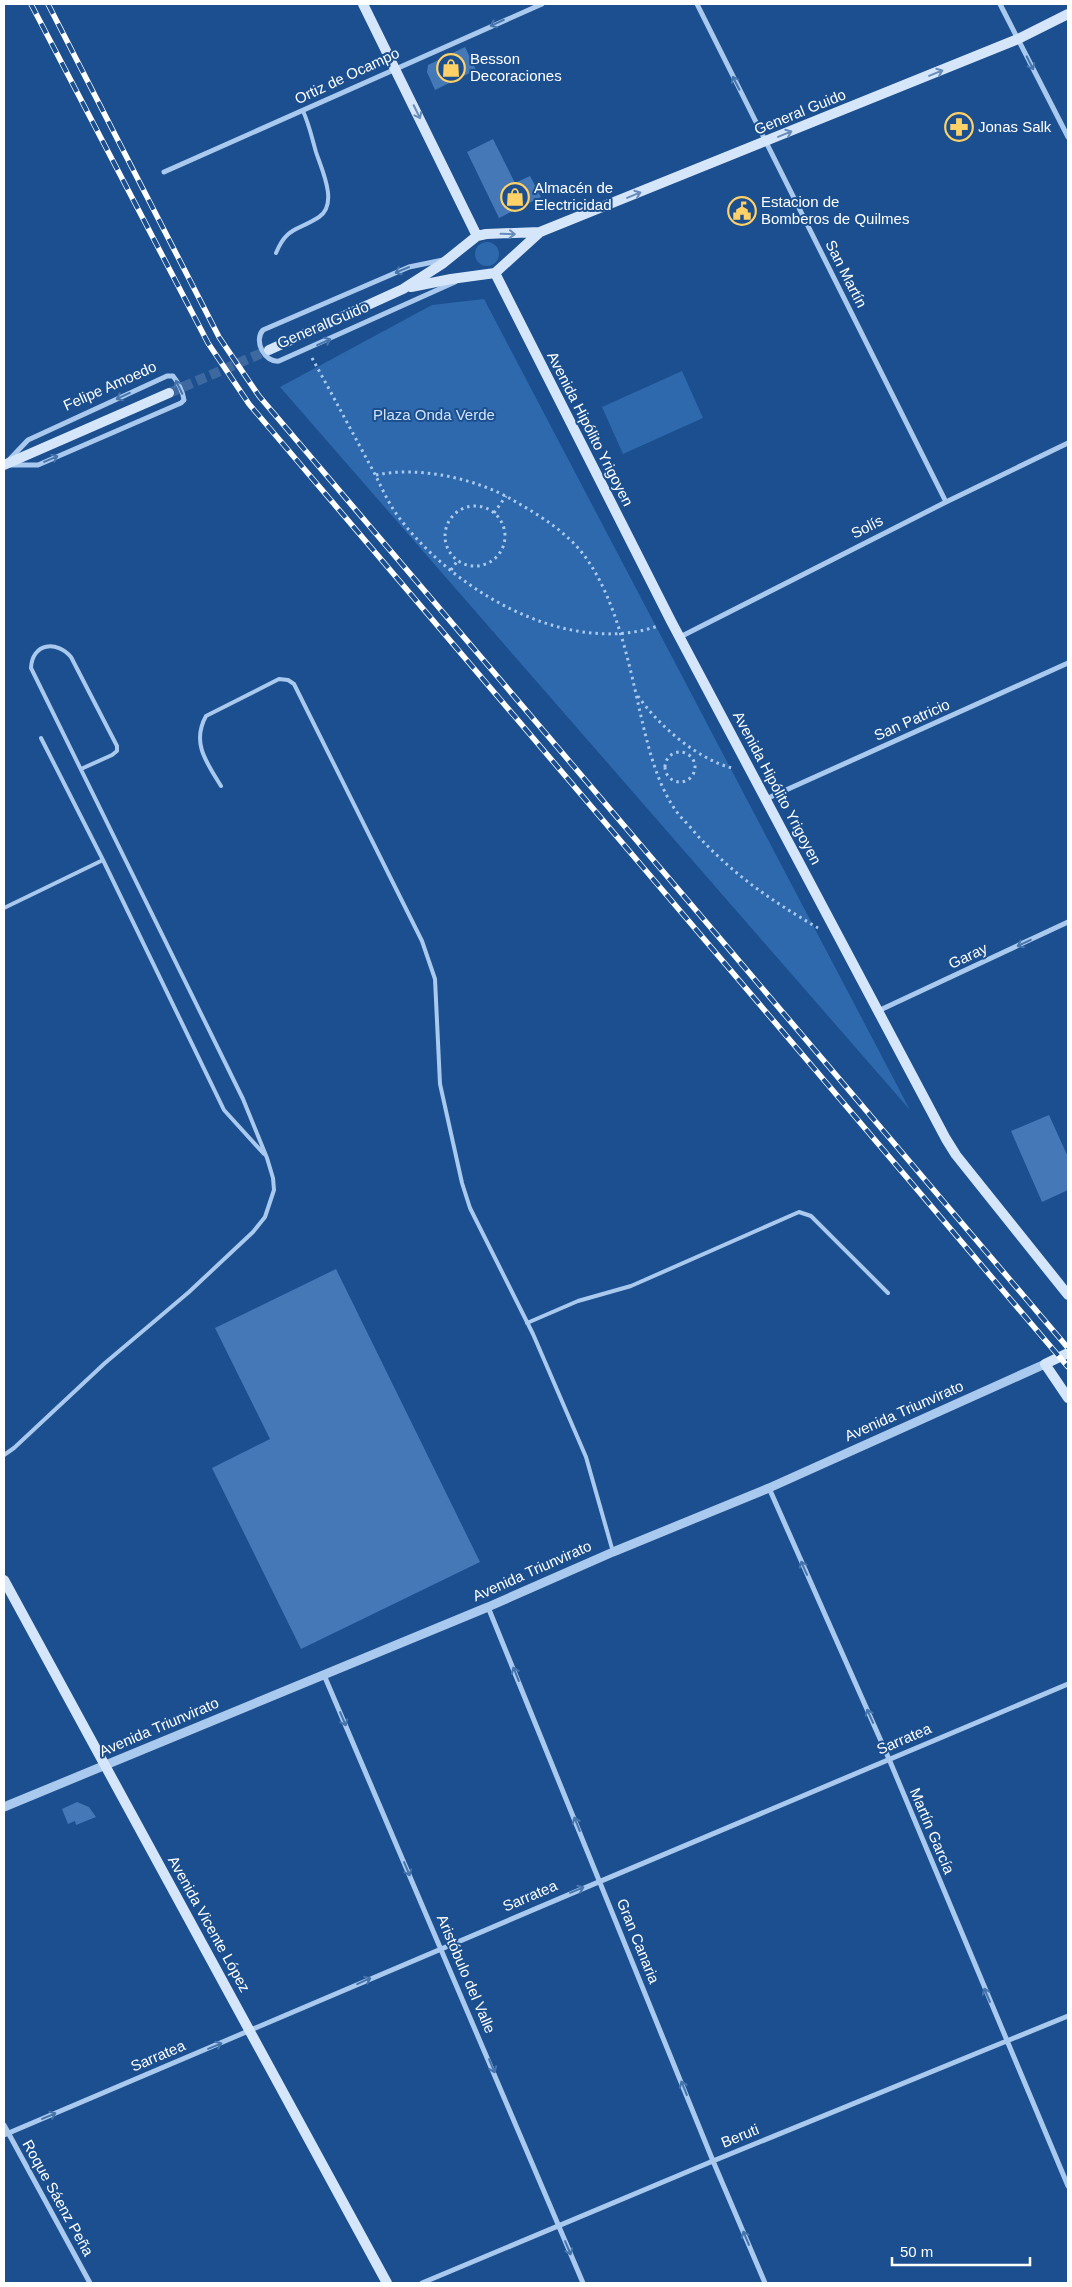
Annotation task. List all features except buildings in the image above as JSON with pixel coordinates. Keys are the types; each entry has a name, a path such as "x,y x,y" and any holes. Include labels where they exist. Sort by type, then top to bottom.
{"main road":[{"path":"363,4 477,236"},
{"name":"General Guido","path":"269,350 402,289 449,258 477,236 540,232 1018,39 1068,14"},
{"name":"General Guido","path":"402,289 495,273 540,232"},
{"name":"Avenida Hipólito Yrigoyen","path":"495,273 679,638 956,1155 1068,1295"},
{"name":"Felipe Amoedo","path":"4,465 170,393"},
{"name":"Avenida Triunvirato","path":"1045,1364 1068,1353"},
{"path":"1045,1364 1068,1398"},
{"name":"Avenida Vicente López","path":"4,1580 387,2283"}],"street":[{"name":"Ortiz de Ocampo","path":"164,172 542,4"},
{"name":"San Martín","path":"696,4 946,502"},
{"path":"1000,4 1068,137"},
{"name":"General Guido","path":"449,258 409,267 263,330 260,333 259,342 266,358 280,361 426,296 463,277"},
{"name":"Felipe Amoedo","path":"168,376 172,376 175,379 183,396 184,400 180,403 38,464 4,465 28,440 168,376"},
{"name":"Solís","path":"679,638 1068,442"},
{"name":"San Patricio","path":"766,799 1068,663"},
{"name":"Garay","path":"878,1011 1068,922"},
{"name":"Avenida Triunvirato","path":"4,1807 488,1607 613,1552 768,1488 1045,1364"},
{"name":"Martín García","path":"768,1488 889,1759 1068,2186"},
{"name":"Gran Canaria","path":"488,1607 713,2161 765,2283"},
{"name":"Aristóbulo del Valle","path":"324,1675 583,2283"},
{"name":"Sarratea","path":"6,2134 251,2031 441,1947 1068,1684"},
{"name":"Beruti","path":"422,2283 713,2161 1068,2016"},
{"name":"Roque Sáenz Peña","path":"4,2125 6,2134 90,2283"}],"lane":[{"path":"276,253 288,233 321,216 327,206 326,180 303,111"},
{"path":"4,1455 14,1448 105,1363 189,1292 253,1232 265,1217 274,1190 273,1178 267,1158 243,1099 31,668 34,655 41,649 51,646 60,647 71,657 117,746 117,751 112,755 81,769"},
{"path":"221,786 202,754 200,747 200,737 206,716 279,679 288,680 294,684 418,932 430,961 437,1002 440,1084 456,1164 470,1208 527,1323 586,1457 613,1552"},
{"path":"40,738 103,860 224,1110 267,1158"},
{"path":"4,908 103,860"},
{"path":"527,1323 578,1301 632,1286 798,1212 811,1216 888,1293"}],"path":[{"path":"307,349 376,475 385,497 396,514 428,549 467,584 502,606 536,620 598,634 621,633 650,628 671,621"},
{"path":"376,475 388,472 413,473 476,483 506,496 568,537 589,563 621,633 650,749 660,778 676,812 733,872 762,894 840,940"},
{"path":"494,513 506,496"},
{"path":"467,506 478,506 494,513 504,530 504,540 496,556 480,565 470,565 458,560 447,548 445,538 446,527 450,518 467,506"},
{"path":"451,570 458,560"},
{"path":"636,693 646,708 670,733 725,766 752,772"},
{"path":"679,752 692,758 695,767 692,776 688,780 679,782 667,774 666,765 670,756 679,752"},
{"path":"692,758 699,752"},
{"path":"660,778 667,774"}],"green space":[{"path":"487,242 496,245 499,254 496,263 487,266 478,263 475,254 478,245"},
{"name":"Plaza Onda Verde","path":"484,299 910,1110 280,387 432,305"},
{"path":"682,371 703,418 623,454 602,407"}],"tunnel":[{"path":"169,393 269,350"}],"railway":[{"path":"31,4 208,343 249,404 1068,1367"},
{"path":"48,4 219,337 259,396 1068,1348"}],"place":[{"name":"Besson Decoraciones","path":"451,68"},
{"name":"Jonas Salk","path":"959,127"},
{"name":"Almacén de Electricidad","path":"515,197"},
{"name":"Estacion de Bomberos de Quilmes","path":"742,211"}]}
